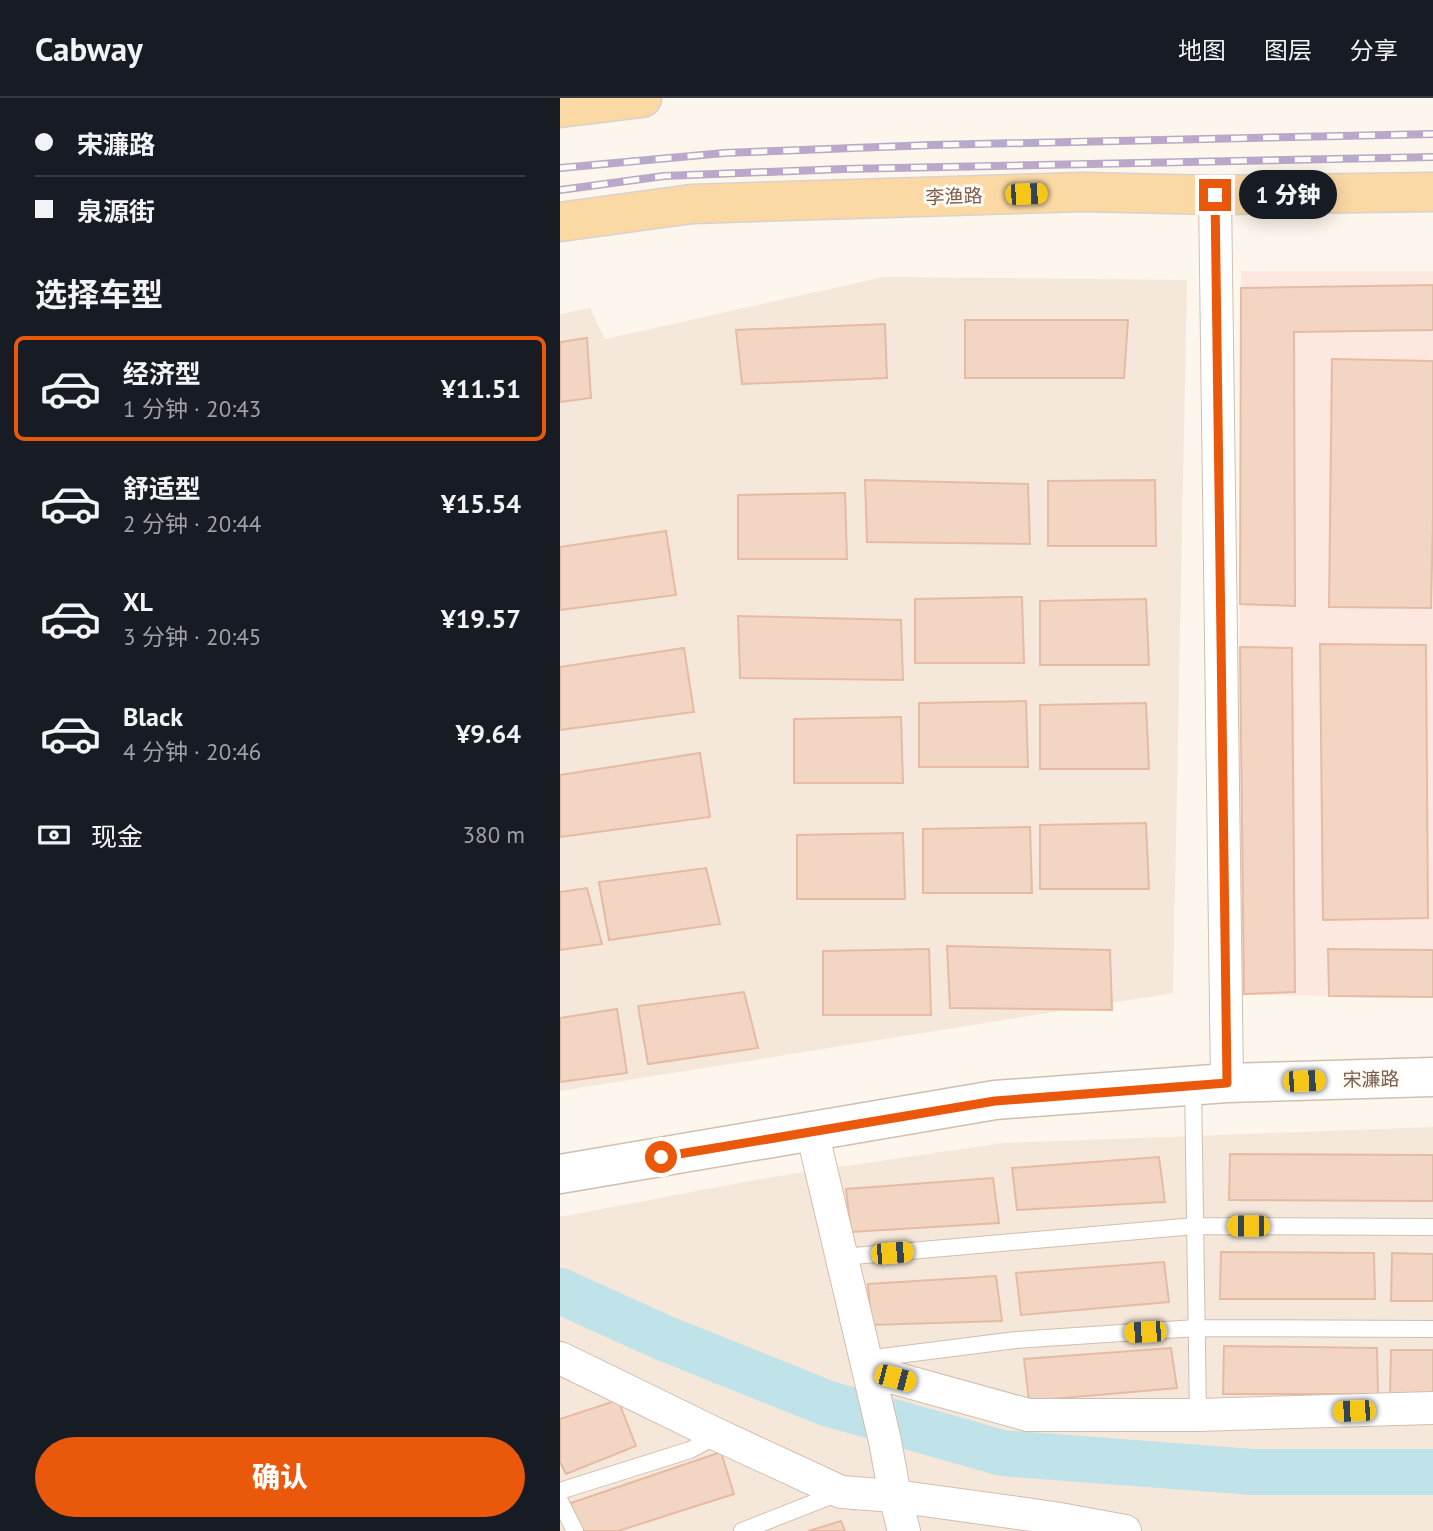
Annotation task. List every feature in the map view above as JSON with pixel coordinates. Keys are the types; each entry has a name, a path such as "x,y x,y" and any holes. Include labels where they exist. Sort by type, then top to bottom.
{"main road":[{"path":"560,108 642,98"},
{"name":"李渔路","path":"560,222 692,204 1082,192 1215,195 1433,192"}],"street":[{"path":"1210,1084 1215,195"},
{"name":"宋濂路","path":"560,1174 995,1101 1210,1084 1433,1077"},
{"path":"812,1131 904,1531"},
{"path":"560,1358 841,1492 895,1496 1054,1518 1125,1531"},
{"path":"870,1376 1028,1415 1198,1415 1433,1408"},
{"path":"1010,1531 1054,1518"}],"lane":[{"path":"1198,1415 1195,1226 1210,1084"},
{"path":"842,1257 1195,1226 1433,1227"},
{"path":"870,1376 1016,1340 1196,1328 1433,1329"},
{"path":"560,1490 690,1450 718,1435"},
{"path":"742,1531 841,1492"},
{"path":"560,1501 575,1531"}],"shaded area":[{"path":"1241,271 1433,271 1433,997 1238,995"},
{"path":"883,277 1187,280 1173,993 560,1091 560,314 590,308 605,339"},
{"path":"1433,1127 1433,1531 560,1531 560,1217 771,1177 1003,1143"}],"building":[{"path":"1433,285 1433,330 1294,332 1295,606 1240,604 1241,288"},
{"path":"965,320 1128,320 1124,378 965,378"},
{"path":"885,324 887,378 742,384 736,330"},
{"path":"587,338 591,398 560,402 560,342"},
{"path":"1332,359 1433,361 1431,608 1329,607"},
{"path":"865,480 1028,484 1030,544 867,542"},
{"path":"1155,480 1156,546 1048,546 1048,481"},
{"path":"845,493 847,559 738,559 738,495"},
{"path":"666,531 676,595 560,610 560,547"},
{"path":"1022,597 1024,663 915,663 915,599"},
{"path":"1146,599 1149,665 1040,665 1040,601"},
{"path":"738,616 901,620 903,680 740,678"},
{"path":"1320,644 1426,645 1428,918 1323,920"},
{"path":"1240,647 1292,648 1295,992 1244,994"},
{"path":"684,648 694,712 560,730 560,667"},
{"path":"1026,701 1028,767 919,767 919,703"},
{"path":"1146,703 1149,769 1040,769 1040,705"},
{"path":"901,717 903,783 794,783 794,719"},
{"path":"700,753 710,817 560,837 560,775"},
{"path":"1146,823 1149,889 1040,889 1040,825"},
{"path":"1030,827 1032,893 923,893 923,829"},
{"path":"903,833 905,899 797,899 797,835"},
{"path":"706,868 720,924 609,940 599,882"},
{"path":"587,888 602,944 560,950 560,892"},
{"path":"947,946 1110,950 1112,1010 950,1008"},
{"path":"929,949 931,1015 823,1015 823,951"},
{"path":"1328,949 1433,950 1433,997 1329,996"},
{"path":"744,992 758,1048 648,1064 638,1006"},
{"path":"617,1009 627,1073 560,1082 560,1018"},
{"path":"1230,1154 1433,1155 1433,1201 1229,1200"},
{"path":"1159,1157 1165,1202 1017,1210 1012,1168"},
{"path":"993,1178 999,1223 851,1232 846,1189"},
{"path":"1221,1252 1374,1253 1375,1299 1220,1299"},
{"path":"1392,1253 1433,1254 1433,1301 1391,1301"},
{"path":"1164,1262 1169,1302 1021,1315 1016,1273"},
{"path":"996,1276 1002,1321 871,1325 868,1284"},
{"path":"1224,1346 1377,1348 1378,1394 1223,1394"},
{"path":"1171,1348 1177,1388 1029,1401 1024,1359"},
{"path":"1391,1350 1433,1350 1433,1395 1390,1395"},
{"path":"618,1400 636,1446 566,1474 560,1462 560,1419"},
{"path":"721,1452 734,1494 618,1531 580,1531 571,1503"},
{"path":"841,1521 845,1531 808,1531"}],"waterway":[{"path":"560,1291 664,1338 826,1403 1002,1453 1253,1472 1433,1472"}],"railway":[{"path":"560,168 724,153 932,145 1433,134"},
{"path":"560,190 664,176 843,169 1433,157"}],"route":[{"path":"661,1157 995,1101 1227,1083 1215,195"}]}
